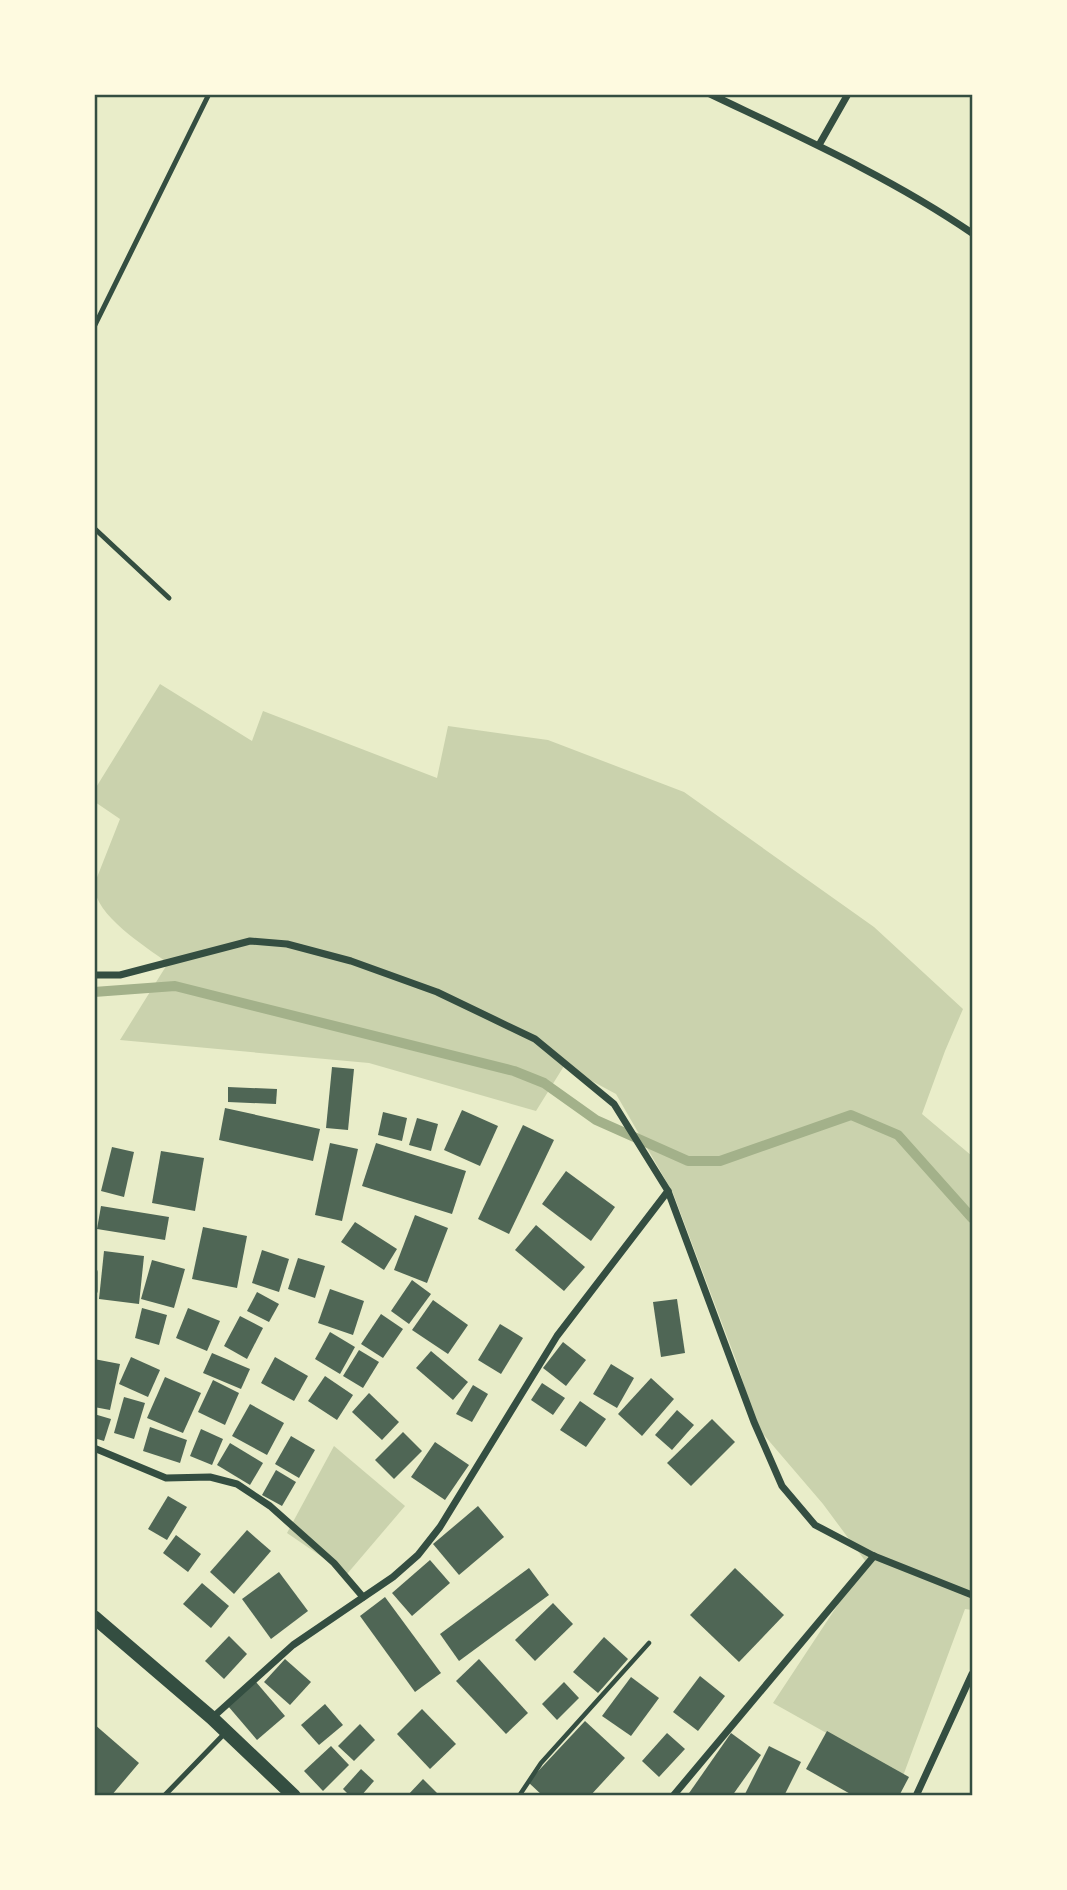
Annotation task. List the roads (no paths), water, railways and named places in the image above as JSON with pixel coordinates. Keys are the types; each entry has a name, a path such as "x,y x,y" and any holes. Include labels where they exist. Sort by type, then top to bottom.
{"main road":[{"path":"94,1617 212,1718 294,1796"}],"street":[{"path":"710,94 881,177 934,206 972,233"},
{"path":"819,145 848,94"},
{"path":"94,975 120,975 250,940 287,944 338,957 437,992 535,1039 614,1104 668,1191 754,1422 782,1486 815,1525 874,1556 972,1595"},
{"path":"212,1718 293,1645 393,1577 418,1555 440,1527 557,1336 668,1191"},
{"path":"94,1272 94,1292"},
{"path":"94,1448 166,1478 210,1477 237,1484 270,1506 334,1563 363,1597"},
{"path":"673,1796 874,1556"},
{"path":"916,1796 972,1674"}],"lane":[{"path":"94,327 209,94"},
{"path":"94,528 169,598"},
{"path":"164,1796 226,1732"}],"waterway":[{"path":"94,992 175,986 514,1071 544,1083 596,1120 688,1161 720,1161 851,1115 898,1135 972,1218"}]}
